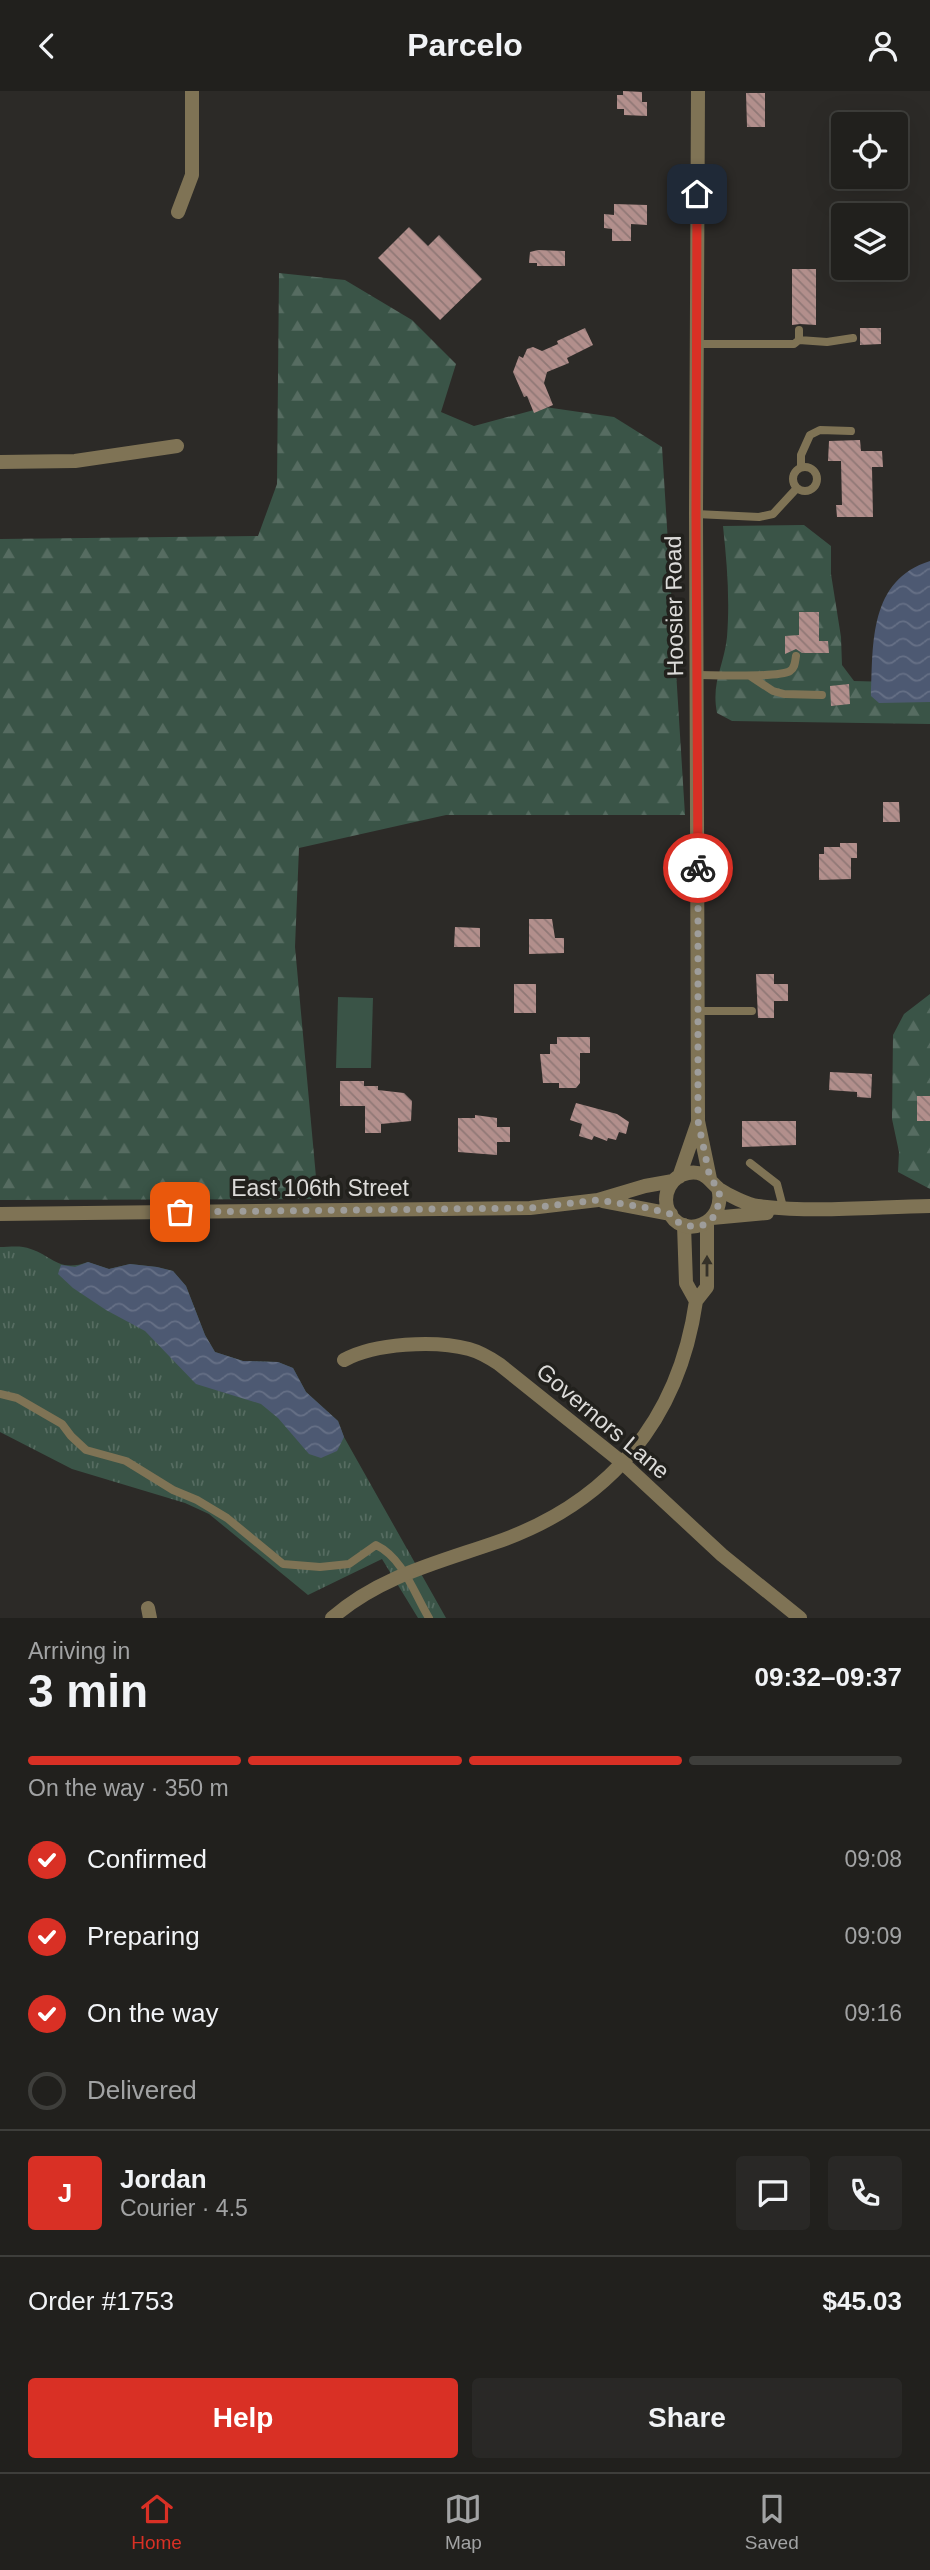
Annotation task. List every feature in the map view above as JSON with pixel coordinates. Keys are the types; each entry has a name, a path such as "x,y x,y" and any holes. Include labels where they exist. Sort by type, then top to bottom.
{"street":[{"path":"178,212 192,175 192,91"},
{"name":"Hoosier Road","path":"698,91 698,1121 714,1183"},
{"path":"0,462 75,461 177,446"},
{"name":"Hoosier Road","path":"676,1179 698,1121"},
{"path":"818,1209 755,1206 698,1173 689,1173 676,1179 667,1193 667,1208 671,1214 684,1225 696,1226 710,1220 818,1209 930,1206"},
{"name":"East 106th Street","path":"0,1214 530,1208 598,1200 676,1179"},
{"path":"332,1618 352,1601 404,1573 530,1529 560,1514 624,1464 656,1421 685,1356 696,1301 707,1287 710,1220 720,1206 714,1183"},
{"name":"East 106th Street","path":"598,1200 671,1214"},
{"path":"684,1225 686,1283 696,1301"},
{"name":"Governors Lane","path":"344,1360 371,1349 387,1346 450,1346 469,1349 499,1364 624,1464 722,1555 800,1618"}],"lane":[{"path":"696,344 794,344 799,335 827,342 853,338"},
{"path":"801,467 812,468 817,480 815,486 808,491 797,488 793,482 793,474 801,467 802,455 810,435 820,430 851,431"},
{"path":"696,514 759,517 773,515 797,488"},
{"path":"698,675 775,675 789,672 795,665 796,656"},
{"path":"748,674 773,691 822,695"},
{"path":"698,1011 752,1011"},
{"path":"750,1164 777,1184 783,1207"},
{"path":"0,1394 17,1398 62,1424 71,1437 86,1450 127,1461 227,1518 283,1564 320,1567 349,1564 376,1545 396,1559 429,1618"}],"green space":[{"path":"279,273 345,280 412,320 456,364 441,412 474,426 545,407 614,417 662,447 685,815 446,815 299,848 295,947 318,1199 0,1200 0,539 258,536 277,484"},
{"path":"804,525 831,546 831,574 841,637 842,665 854,681 930,683 930,724 732,721 717,713 716,692 728,623 728,581 723,526"},
{"path":"930,994 930,1189 898,1172 899,1152 892,1119 893,1035 904,1014"},
{"path":"338,997 373,998 371,1068 336,1068"},
{"path":"0,1247 23,1247 68,1265 88,1262 109,1269 130,1264 173,1271 186,1286 205,1335 215,1352 243,1361 278,1362 293,1368 306,1392 338,1421 344,1437 446,1618 418,1618 382,1559 308,1595 209,1514 185,1503 72,1469 0,1432"}],"water":[{"path":"930,561 930,702 879,703 871,696 872,655 878,616 895,583 910,570"},
{"path":"88,1262 109,1269 130,1264 173,1271 186,1286 205,1335 215,1352 243,1361 278,1362 293,1368 306,1392 338,1421 344,1437 337,1451 321,1458 309,1454 278,1418 261,1404 196,1384 145,1331 106,1310 73,1288 58,1274 61,1265 75,1267"}],"building":[{"path":"623,91 642,92 642,102 647,102 647,116 624,115 624,109 617,109 617,95 623,95"},
{"path":"746,93 765,93 765,127 747,127"},
{"path":"614,204 647,205 647,225 631,224 631,241 612,241 612,229 604,228 604,214 614,215"},
{"path":"409,227 428,246 439,235 482,279 440,320 378,258"},
{"path":"565,251 565,266 537,266 537,263 529,263 530,252"},
{"path":"792,269 816,269 816,325 792,325"},
{"path":"585,328 593,345 567,358 569,363 547,372 544,383 553,405 534,413 513,372 519,356 523,358 527,349 533,347 542,351"},
{"path":"860,328 881,328 881,344 860,345"},
{"path":"860,440 861,451 882,451 883,467 872,467 873,517 837,517 836,505 842,505 841,461 828,461 829,441"},
{"path":"799,612 819,612 819,641 828,641 829,653 802,653 796,649 785,654 785,636 799,635"},
{"path":"849,684 850,704 831,706 830,686"},
{"path":"883,802 899,802 900,822 883,822"},
{"path":"840,843 857,843 857,858 851,858 851,879 819,880 819,854 824,854 824,847 840,847"},
{"path":"529,919 552,919 555,938 564,938 564,953 529,954"},
{"path":"455,927 480,928 480,947 454,947"},
{"path":"756,974 774,974 774,984 788,984 788,1001 774,1001 774,1018 758,1018"},
{"path":"514,984 536,984 536,1013 514,1013"},
{"path":"557,1037 590,1037 590,1053 580,1053 580,1083 576,1088 559,1088 559,1083 543,1083 540,1054 550,1054 550,1044 557,1044"},
{"path":"830,1072 872,1074 871,1098 857,1097 857,1092 829,1090"},
{"path":"340,1081 364,1081 364,1086 378,1086 378,1090 404,1093 412,1101 411,1121 381,1124 381,1133 365,1133 365,1106 340,1106"},
{"path":"917,1096 930,1096 930,1121 917,1121"},
{"path":"576,1103 617,1114 629,1122 626,1134 619,1132 616,1140 608,1138 607,1141 594,1136 592,1140 579,1136 582,1124 570,1120"},
{"path":"475,1115 497,1118 497,1127 510,1127 510,1142 497,1142 497,1155 458,1152 458,1118 475,1118"},
{"path":"742,1121 796,1121 796,1145 742,1147"}],"way so far":[{"path":"180,1212 530,1208 598,1200 671,1214 684,1225 703,1225 710,1221 720,1206 720,1197 718,1188 710,1178 698,1121 698,868"}],"route":[{"path":"697,194 698,868"}]}
